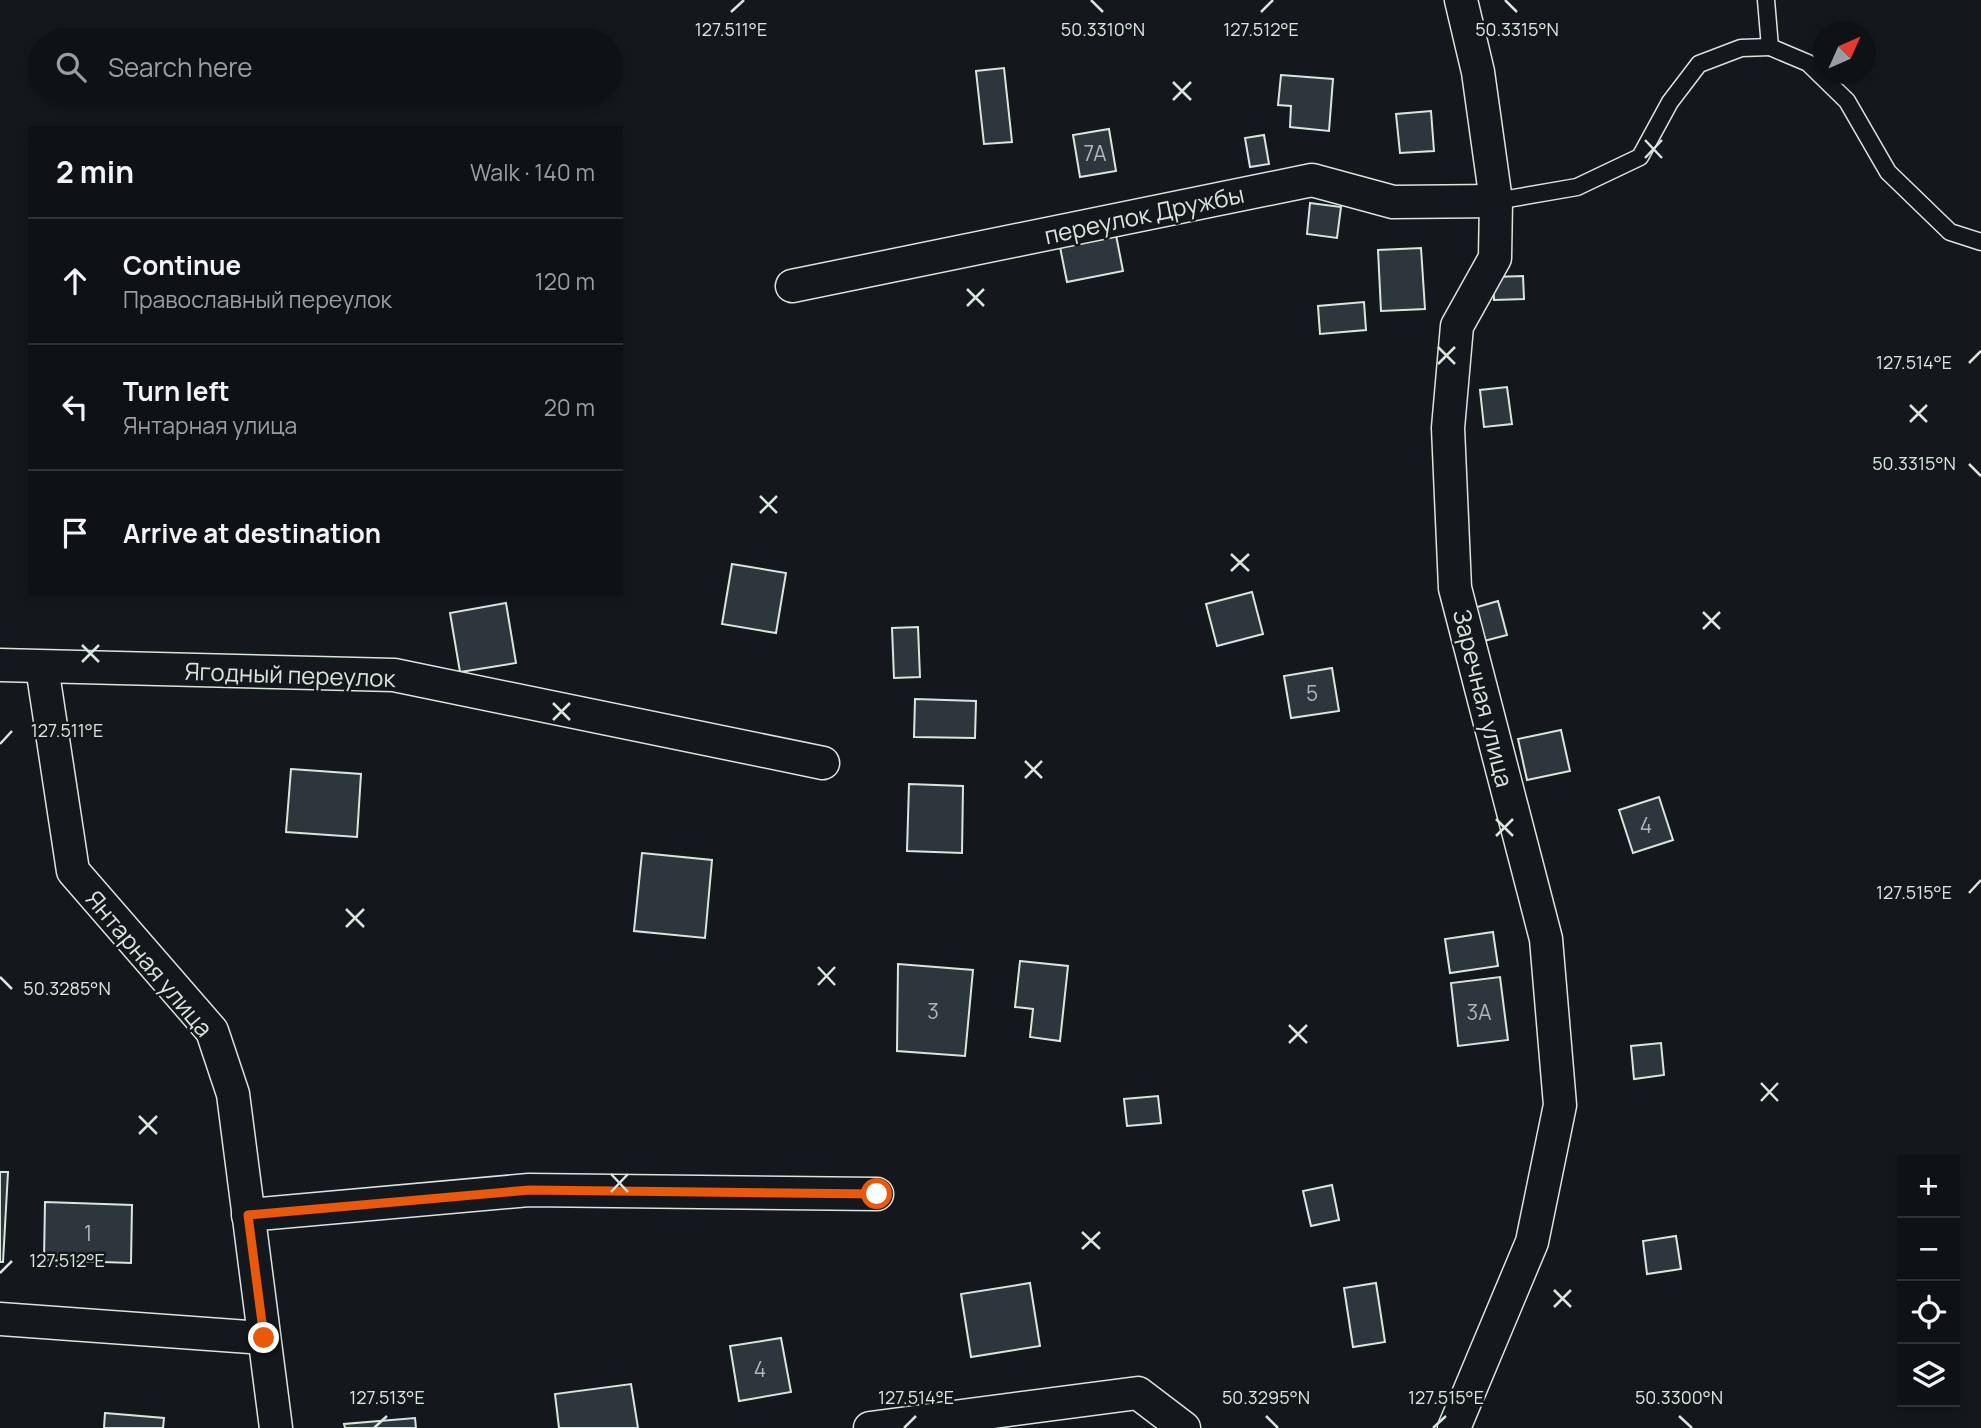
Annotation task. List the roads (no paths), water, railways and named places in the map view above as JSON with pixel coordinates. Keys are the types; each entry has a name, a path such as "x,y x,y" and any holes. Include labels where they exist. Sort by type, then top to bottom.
{"street":[{"name":"Заречная улица","path":"1454,1428 1532,1242 1560,1105 1546,939 1455,588 1448,428 1457,326 1495,258 1496,201 1478,72 1461,0"},
{"name":"переулок Дружбы","path":"792,286 1312,180 1393,202 1496,201"},
{"path":"0,648 42,667"},
{"name":"Ягодный переулок","path":"0,665 394,675 823,763"},
{"name":"Янтарная улица","path":"42,667 73,872 212,1031 233,1094 276,1428"},
{"path":"248,1215 529,1190 877,1194"},
{"path":"0,1319 264,1338"},
{"path":"870,1428 1138,1393 1184,1428"}],"lane":[{"path":"1766,0 1770,47"},
{"path":"1496,201 1577,187 1640,157 1670,102 1699,64 1741,48 1770,47 1808,64 1847,101 1888,172 1950,232 1981,242"}]}
